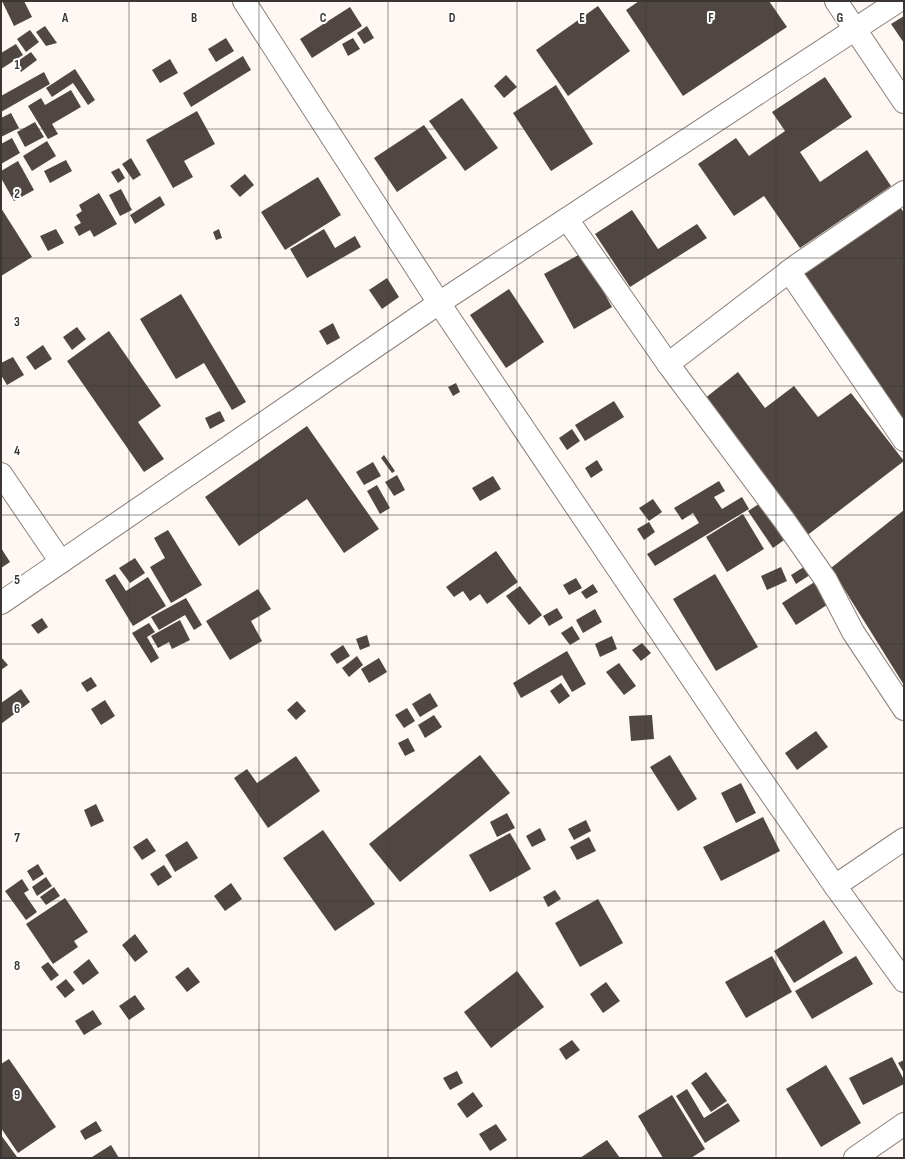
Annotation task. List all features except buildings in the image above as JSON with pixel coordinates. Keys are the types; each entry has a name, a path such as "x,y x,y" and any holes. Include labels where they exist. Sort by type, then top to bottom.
{"street":[{"path":"244,1 439,303 728,732 835,886 904,981"},
{"path":"836,1 904,102"},
{"path":"1,603 439,303 898,1"},
{"path":"668,364 789,271 904,192"},
{"path":"567,219 668,364 826,580 853,632 904,709"},
{"path":"789,271 904,440"},
{"path":"1,474 62,562"},
{"path":"835,886 904,839"},
{"path":"854,1158 904,1124"}]}
